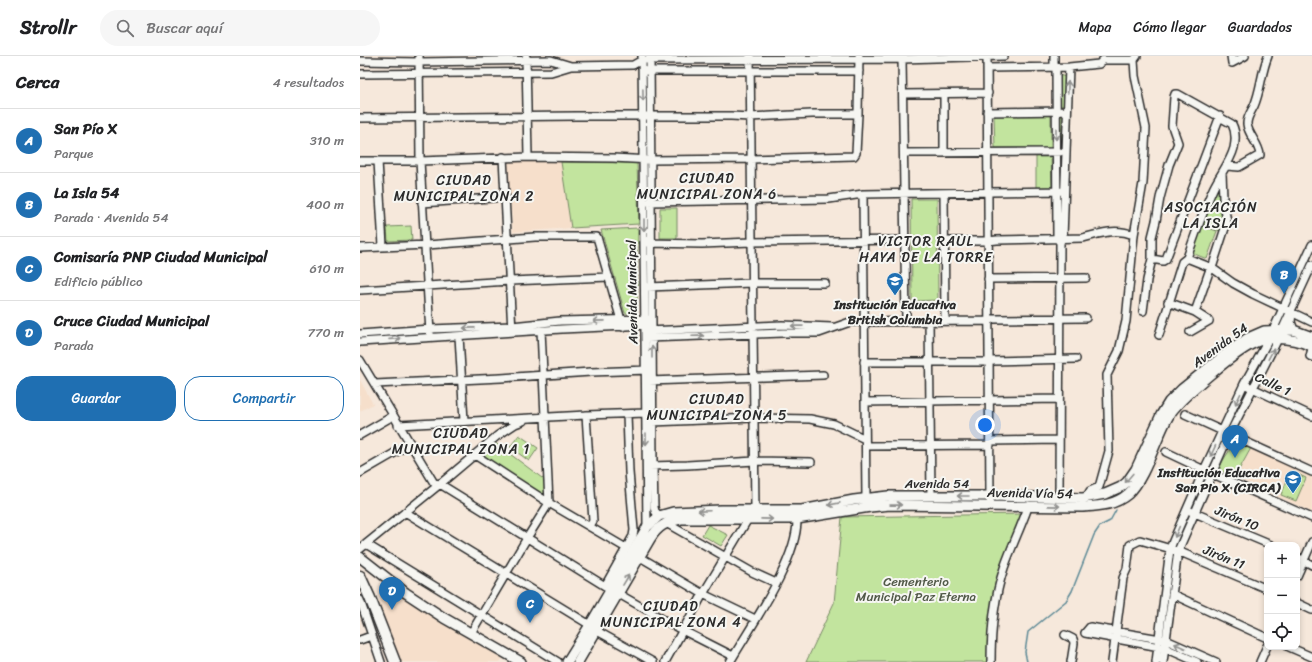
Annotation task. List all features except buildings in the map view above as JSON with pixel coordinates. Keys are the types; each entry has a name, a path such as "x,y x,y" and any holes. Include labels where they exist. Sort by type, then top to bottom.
{"highway":[{"path":"361,579 395,662"}],"main road":[{"path":"1287,311 1293,330"},
{"name":"Avenida 54","path":"659,516 684,511 802,510 888,496 930,496 990,501 1059,497 1086,498 1098,496 1111,492 1127,482 1136,470 1165,408 1182,389 1248,338 1257,333 1278,330 1293,330 1312,337"},
{"name":"Avenida Vía 54","path":"666,523 681,520 797,519 890,505 990,501 1028,505 1103,506 1124,498 1137,484 1164,425 1175,406 1188,393 1242,350 1254,343 1274,339 1296,340 1312,352"},
{"path":"578,662 611,590 647,527 659,516"},
{"path":"611,590 640,558 656,531 666,523"},
{"path":"360,557 406,593 444,618 521,662"},
{"path":"567,662 594,628"}],"street":[{"path":"987,56 990,501"},
{"path":"633,65 646,58 902,59 1004,56"},
{"path":"1054,56 1054,65 1056,67 1056,152 1060,239 1058,359 1059,497"},
{"path":"1231,56 1232,63 1245,56"},
{"path":"1227,166 1238,167 1260,155 1260,149 1249,131 1247,123 1259,94 1263,68 1268,56"},
{"path":"360,61 526,58 551,60 571,66"},
{"path":"526,58 528,157"},
{"name":"Avenida Municipal","path":"646,58 646,116 643,160 643,202 647,244 649,381 652,422 647,527"},
{"path":"750,58 755,510"},
{"path":"360,161 503,157 613,158 643,160 751,160 854,156 856,153 858,114 859,58"},
{"path":"987,68 1069,67 1099,64 1103,58 1136,58 1135,76 1146,128 1143,183 1134,235 1126,321 1119,351 1107,375 1108,451 1099,487 1090,491 1086,498"},
{"path":"419,59 420,160 424,245 431,337"},
{"path":"902,59 906,321"},
{"path":"360,74 526,73 551,72 571,66 633,65 646,71 859,71"},
{"path":"1060,239 1064,191 1069,67"},
{"path":"903,94 988,93"},
{"path":"944,94 944,153"},
{"path":"1143,311 1147,280 1152,259 1152,237 1160,198 1169,165 1178,143 1172,126 1174,97 1178,94 1185,96 1232,124 1235,133 1234,149 1227,166 1213,188 1187,258 1182,262 1168,302 1159,335"},
{"path":"987,112 1068,111"},
{"path":"360,118 527,116 750,117 812,114 858,114"},
{"name":"Avenida Municipal","path":"646,116 651,160 652,202 647,244"},
{"path":"1152,259 1163,261 1166,259 1220,116"},
{"path":"904,153 1066,152"},
{"path":"503,157 512,329"},
{"path":"378,161 382,246"},
{"path":"1195,312 1209,272 1212,268 1227,222 1223,198 1222,173"},
{"path":"643,202 829,199 863,194 1064,191"},
{"path":"944,193 945,321"},
{"path":"863,194 866,499"},
{"path":"422,203 506,197"},
{"path":"944,241 1083,238 1096,234 1116,231 1134,235"},
{"path":"360,248 535,237 597,236 623,323"},
{"path":"647,244 904,240"},
{"path":"1287,311 1304,262 1312,245"},
{"path":"1187,258 1212,268 1240,287 1312,322"},
{"path":"1163,662 1162,639 1174,550 1190,511 1204,470 1252,388 1287,311 1312,265 1304,262"},
{"path":"360,290 609,277"},
{"path":"988,279 1086,278"},
{"path":"648,287 752,283 825,283"},
{"path":"1168,302 1195,312 1209,320 1190,332"},
{"path":"360,342 459,336 560,321 623,323 648,328 753,331 782,326 836,327 850,322 989,321 993,319 1086,318"},
{"path":"929,321 930,496"},
{"path":"360,334 430,329 541,330 623,323"},
{"path":"471,633 527,538 550,503 541,330"},
{"path":"459,336 464,421"},
{"path":"1190,511 1211,473 1244,384 1274,339"},
{"path":"864,362 989,362 1076,358"},
{"path":"360,360 434,483 440,484 611,590 683,630 731,659 776,583 793,548 798,529 797,519"},
{"path":"375,384 649,370"},
{"path":"649,381 823,375"},
{"name":"Avenida Municipal","path":"649,381 646,414 649,466 654,510 659,516"},
{"name":"Calle 1","path":"1244,384 1312,416"},
{"path":"865,402 1059,399"},
{"path":"611,590 626,548 633,536 634,530 627,414"},
{"path":"398,425 586,415 646,414 652,422 754,418 810,419 828,422 845,428 865,442 930,444 1059,440"},
{"path":"1185,414 1312,472"},
{"path":"586,415 593,521 590,526"},
{"path":"360,435 393,416"},
{"path":"527,419 506,429 363,547 558,662"},
{"path":"360,473 410,444"},
{"path":"1166,452 1312,518"},
{"path":"475,455 550,503 626,548"},
{"path":"649,466 755,461 811,462"},
{"path":"991,662 991,637 1004,568 1028,505"},
{"name":"Jirón 10","path":"1190,511 1264,542"},
{"path":"405,512 594,628 653,662"},
{"path":"665,662 703,594 748,519"},
{"path":"666,523 752,572 776,583"},
{"name":"Jirón 11","path":"1115,635 1123,578 1127,569 1130,545 1140,540 1174,550 1264,588"},
{"path":"1300,570 1312,542"},
{"path":"1162,639 1172,594 1174,550"},
{"path":"640,558 703,594 755,620"},
{"path":"1300,559 1312,565"},
{"path":"1172,594 1264,637"},
{"path":"360,600 381,662"},
{"path":"1300,604 1312,610"},
{"path":"1089,631 1162,639 1216,662"},
{"path":"1115,635 1162,647 1197,662"},
{"path":"1112,662 1115,635"},
{"path":"360,640 371,636"},
{"path":"1064,636 1073,640 1074,643 1071,662"},
{"path":"1156,662 1162,647"},
{"path":"1260,662 1265,650"},
{"path":"1296,650 1312,657"}],"shaded area":[{"path":"507,162 561,162 571,228 513,232"},
{"path":"360,380 373,404 360,411"},
{"name":"Institución Educativa San Pio X (CIRCA)","path":"1251,448 1312,475 1312,512 1235,477"},
{"path":"397,591 504,656 500,662 400,662 378,601"}],"green space":[{"path":"1059,75 1066,77 1064,106 1060,106"},
{"path":"1051,114 1051,148 995,148 994,115"},
{"path":"1058,114 1064,114 1063,148 1059,148"},
{"path":"1036,156 1051,156 1052,188 1036,188"},
{"path":"561,162 637,163 639,224 571,228"},
{"path":"1216,188 1220,190 1224,222 1220,231 1202,224"},
{"path":"911,199 937,199 938,300 912,301"},
{"path":"660,208 677,208 677,238 660,238"},
{"path":"411,226 412,240 388,241 387,227"},
{"path":"1202,226 1217,231 1207,259 1192,253"},
{"path":"638,228 637,314 625,313 601,230"},
{"path":"519,435 538,448 529,461 510,447"},
{"path":"1232,440 1251,448 1235,477 1219,470 1229,452"},
{"path":"494,442 546,481 547,495 544,496 481,453"},
{"path":"1291,471 1306,478 1296,501 1281,495"},
{"name":"Cementerio Municipal Paz Eterna","path":"1024,514 1000,571 988,635 988,662 806,662 834,603 842,517"},
{"path":"708,525 728,535 721,546 702,535"}],"waterway":[{"path":"1027,662 1025,652 1028,632 1066,601 1072,591 1094,535 1100,526 1110,521 1116,510"}],"place":[{"name":"La Isla 54","path":"1284,294"},
{"name":"Institución Educativa British Columbia","path":"895,296"},
{"name":"San Pío X","path":"1235,458"},
{"name":"Institución Educativa San Pio X (CIRCA)","path":"1293,494"},
{"name":"Cruce Ciudad Municipal","path":"392,610"},
{"name":"Comisaría PNP Ciudad Municipal","path":"530,623"}],"district":[{"name":"CIUDAD MUNICIPAL ZONA 6","path":"707,186"},
{"name":"CIUDAD MUNICIPAL ZONA 2","path":"464,188"},
{"name":"ASOCIACIÓN LA ISLA","path":"1211,216"},
{"name":"VICTOR RAUL HAYA DE LA TORRE","path":"926,250"},
{"name":"CIUDAD MUNICIPAL ZONA 5","path":"717,408"},
{"name":"CIUDAD MUNICIPAL ZONA 1","path":"461,442"},
{"name":"CIUDAD MUNICIPAL ZONA 4","path":"671,614"}]}
